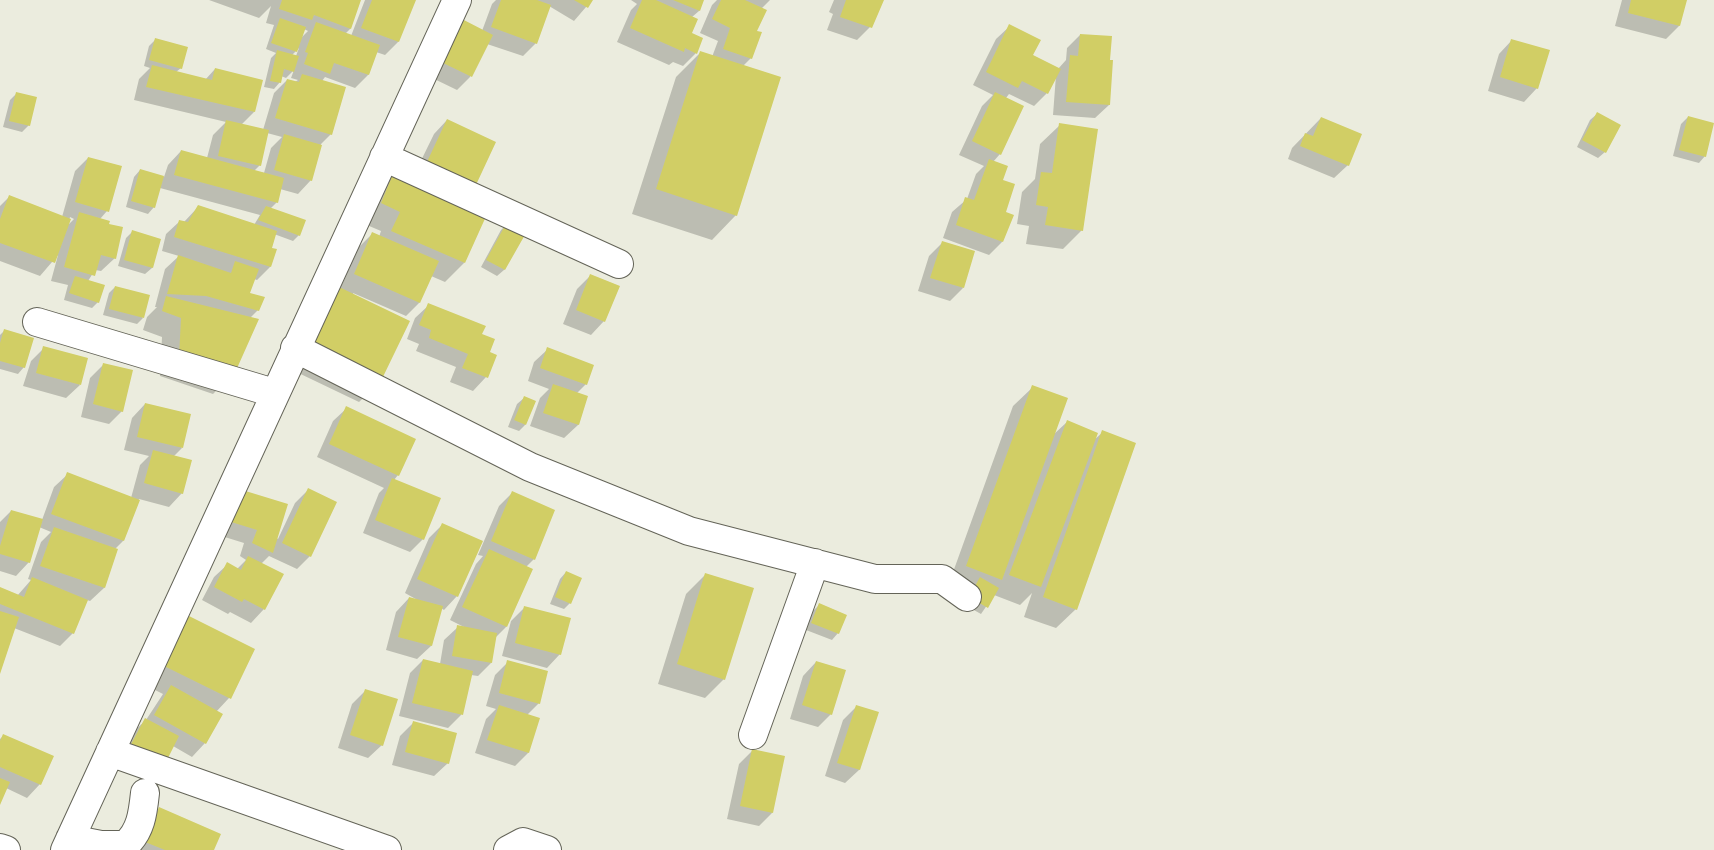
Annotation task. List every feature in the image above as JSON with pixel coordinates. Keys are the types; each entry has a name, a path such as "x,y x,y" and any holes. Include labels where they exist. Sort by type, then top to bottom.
{"street":[{"path":"145,793 143,813 134,838 125,846 68,844 274,393 457,0"},
{"path":"384,157 619,264"},
{"path":"37,322 274,393"},
{"path":"295,348 530,467 689,531 875,579 942,579 967,597"},
{"path":"753,735 815,563"},
{"path":"110,752 387,850"},
{"path":"508,850 523,842 547,850"},
{"path":"0,848 6,850"}],"building":[{"path":"282,0 361,0 351,29 314,15 312,20 279,9"},
{"path":"372,0 416,0 399,42 361,28"},
{"path":"501,0 537,0 551,5 537,44 491,27"},
{"path":"574,0 593,0 588,8"},
{"path":"642,0 656,0 698,19 692,33 703,38 697,54 685,48 684,52 630,28"},
{"path":"673,0 704,0 700,11"},
{"path":"721,0 745,0 767,10 757,31 762,32 752,59 723,49 730,28 712,19"},
{"path":"846,0 884,0 872,28 840,17"},
{"path":"1631,0 1687,0 1680,26 1628,13"},
{"path":"280,18 306,27 297,52 271,43"},
{"path":"460,18 493,35 472,77 439,61"},
{"path":"316,22 380,45 369,75 334,63 330,74 304,64 308,53 305,52"},
{"path":"1009,24 1041,40 1033,55 1061,69 1048,94 1022,81 1018,88 986,72"},
{"path":"1080,34 1112,36 1110,60 1113,60 1110,105 1066,102 1070,55 1078,56"},
{"path":"155,38 188,47 182,69 149,60"},
{"path":"1511,39 1550,50 1538,89 1500,77"},
{"path":"277,50 299,56 294,72 284,69 281,83 270,81"},
{"path":"700,51 781,77 737,216 656,189"},
{"path":"152,65 212,80 215,68 263,80 255,112 146,87"},
{"path":"302,74 346,87 332,135 275,118 287,79 299,82"},
{"path":"16,92 37,97 30,126 9,121"},
{"path":"995,92 1024,106 1001,155 972,141"},
{"path":"1597,112 1621,125 1606,153 1582,140"},
{"path":"1688,116 1714,123 1706,157 1679,150"},
{"path":"1321,117 1362,134 1349,166 1300,146 1305,133 1313,136"},
{"path":"447,119 496,142 475,187 426,164"},
{"path":"226,120 269,130 261,166 218,156"},
{"path":"1059,123 1098,129 1083,231 1045,225 1048,207 1036,205 1041,172 1052,173"},
{"path":"284,134 322,145 312,181 274,170"},
{"path":"181,150 284,178 278,203 174,175"},
{"path":"88,157 122,166 109,212 75,202"},
{"path":"989,159 1008,166 1003,180 1015,184 1006,212 1014,215 1003,242 956,225 965,197 974,200"},
{"path":"140,169 164,176 155,208 131,201"},
{"path":"394,171 488,212 465,263 391,231 400,212 381,203"},
{"path":"9,195 71,219 55,263 0,243 0,219"},
{"path":"198,205 277,231 272,248 277,249 271,267 174,237 179,220 188,222"},
{"path":"266,206 306,220 300,236 258,220"},
{"path":"79,212 110,221 109,224 123,227 116,259 101,255 95,276 64,267"},
{"path":"507,222 526,233 505,270 486,260"},
{"path":"132,230 161,239 153,268 124,260"},
{"path":"372,232 439,261 420,303 354,274"},
{"path":"942,241 975,251 964,288 930,278"},
{"path":"178,255 231,273 235,261 259,269 250,293 265,297 259,311 206,296 167,294"},
{"path":"590,274 620,286 605,322 576,310"},
{"path":"75,276 105,285 99,303 69,293"},
{"path":"115,286 150,295 144,318 109,309"},
{"path":"337,286 410,321 380,383 307,348"},
{"path":"166,296 259,319 234,375 179,357 181,318 162,311"},
{"path":"428,303 486,326 482,334 495,339 490,352 497,355 488,378 462,368 468,354 429,338 431,330 419,325"},
{"path":"4,329 34,338 25,368 0,361 0,343"},
{"path":"43,346 88,358 81,385 36,373"},
{"path":"547,347 594,365 587,385 540,368"},
{"path":"103,363 133,370 123,412 93,404"},
{"path":"553,384 588,396 579,425 543,413"},
{"path":"1032,385 1068,398 1002,580 966,566"},
{"path":"524,396 536,401 526,425 514,420"},
{"path":"145,403 191,414 183,448 137,437"},
{"path":"346,406 416,439 399,476 329,444"},
{"path":"1067,420 1098,433 1041,587 1009,575"},
{"path":"1102,430 1136,443 1077,610 1043,597"},
{"path":"153,450 192,460 183,494 144,483"},
{"path":"67,472 140,500 124,541 51,514"},
{"path":"392,478 441,498 424,540 375,520"},
{"path":"308,488 337,502 311,557 282,543"},
{"path":"239,489 288,504 273,553 252,543 257,530 228,521"},
{"path":"512,491 555,510 535,560 491,541"},
{"path":"11,510 43,519 30,563 0,554 0,546"},
{"path":"442,523 483,541 458,597 417,579"},
{"path":"54,527 118,549 105,588 40,566"},
{"path":"489,549 533,569 507,627 462,607"},
{"path":"248,556 284,574 265,610 244,599 242,602 214,587 227,562 241,570"},
{"path":"566,571 582,578 571,604 555,597"},
{"path":"705,573 754,588 725,680 677,664"},
{"path":"32,577 88,600 74,634 0,604 0,587 24,597"},
{"path":"980,577 999,588 988,608 969,597"},
{"path":"409,597 443,606 432,646 398,637"},
{"path":"819,603 847,615 839,634 811,623"},
{"path":"524,606 571,618 561,655 515,643"},
{"path":"0,611 19,617 0,674"},
{"path":"185,614 255,649 231,699 160,664"},
{"path":"457,625 497,633 492,663 452,656"},
{"path":"423,659 473,671 463,715 412,703"},
{"path":"507,660 548,671 540,704 499,693"},
{"path":"816,661 846,670 832,715 802,705"},
{"path":"171,685 223,714 206,744 154,715"},
{"path":"365,689 398,699 383,746 350,735"},
{"path":"499,705 540,718 529,753 487,740"},
{"path":"856,705 879,712 860,770 837,763"},
{"path":"145,718 179,736 164,766 129,748"},
{"path":"413,721 457,733 449,764 405,752"},
{"path":"3,734 54,756 41,785 0,767 0,741"},
{"path":"752,749 785,756 773,813 740,806"},
{"path":"0,778 10,782 0,805"},
{"path":"159,807 221,834 214,850 165,850 145,842"}]}
